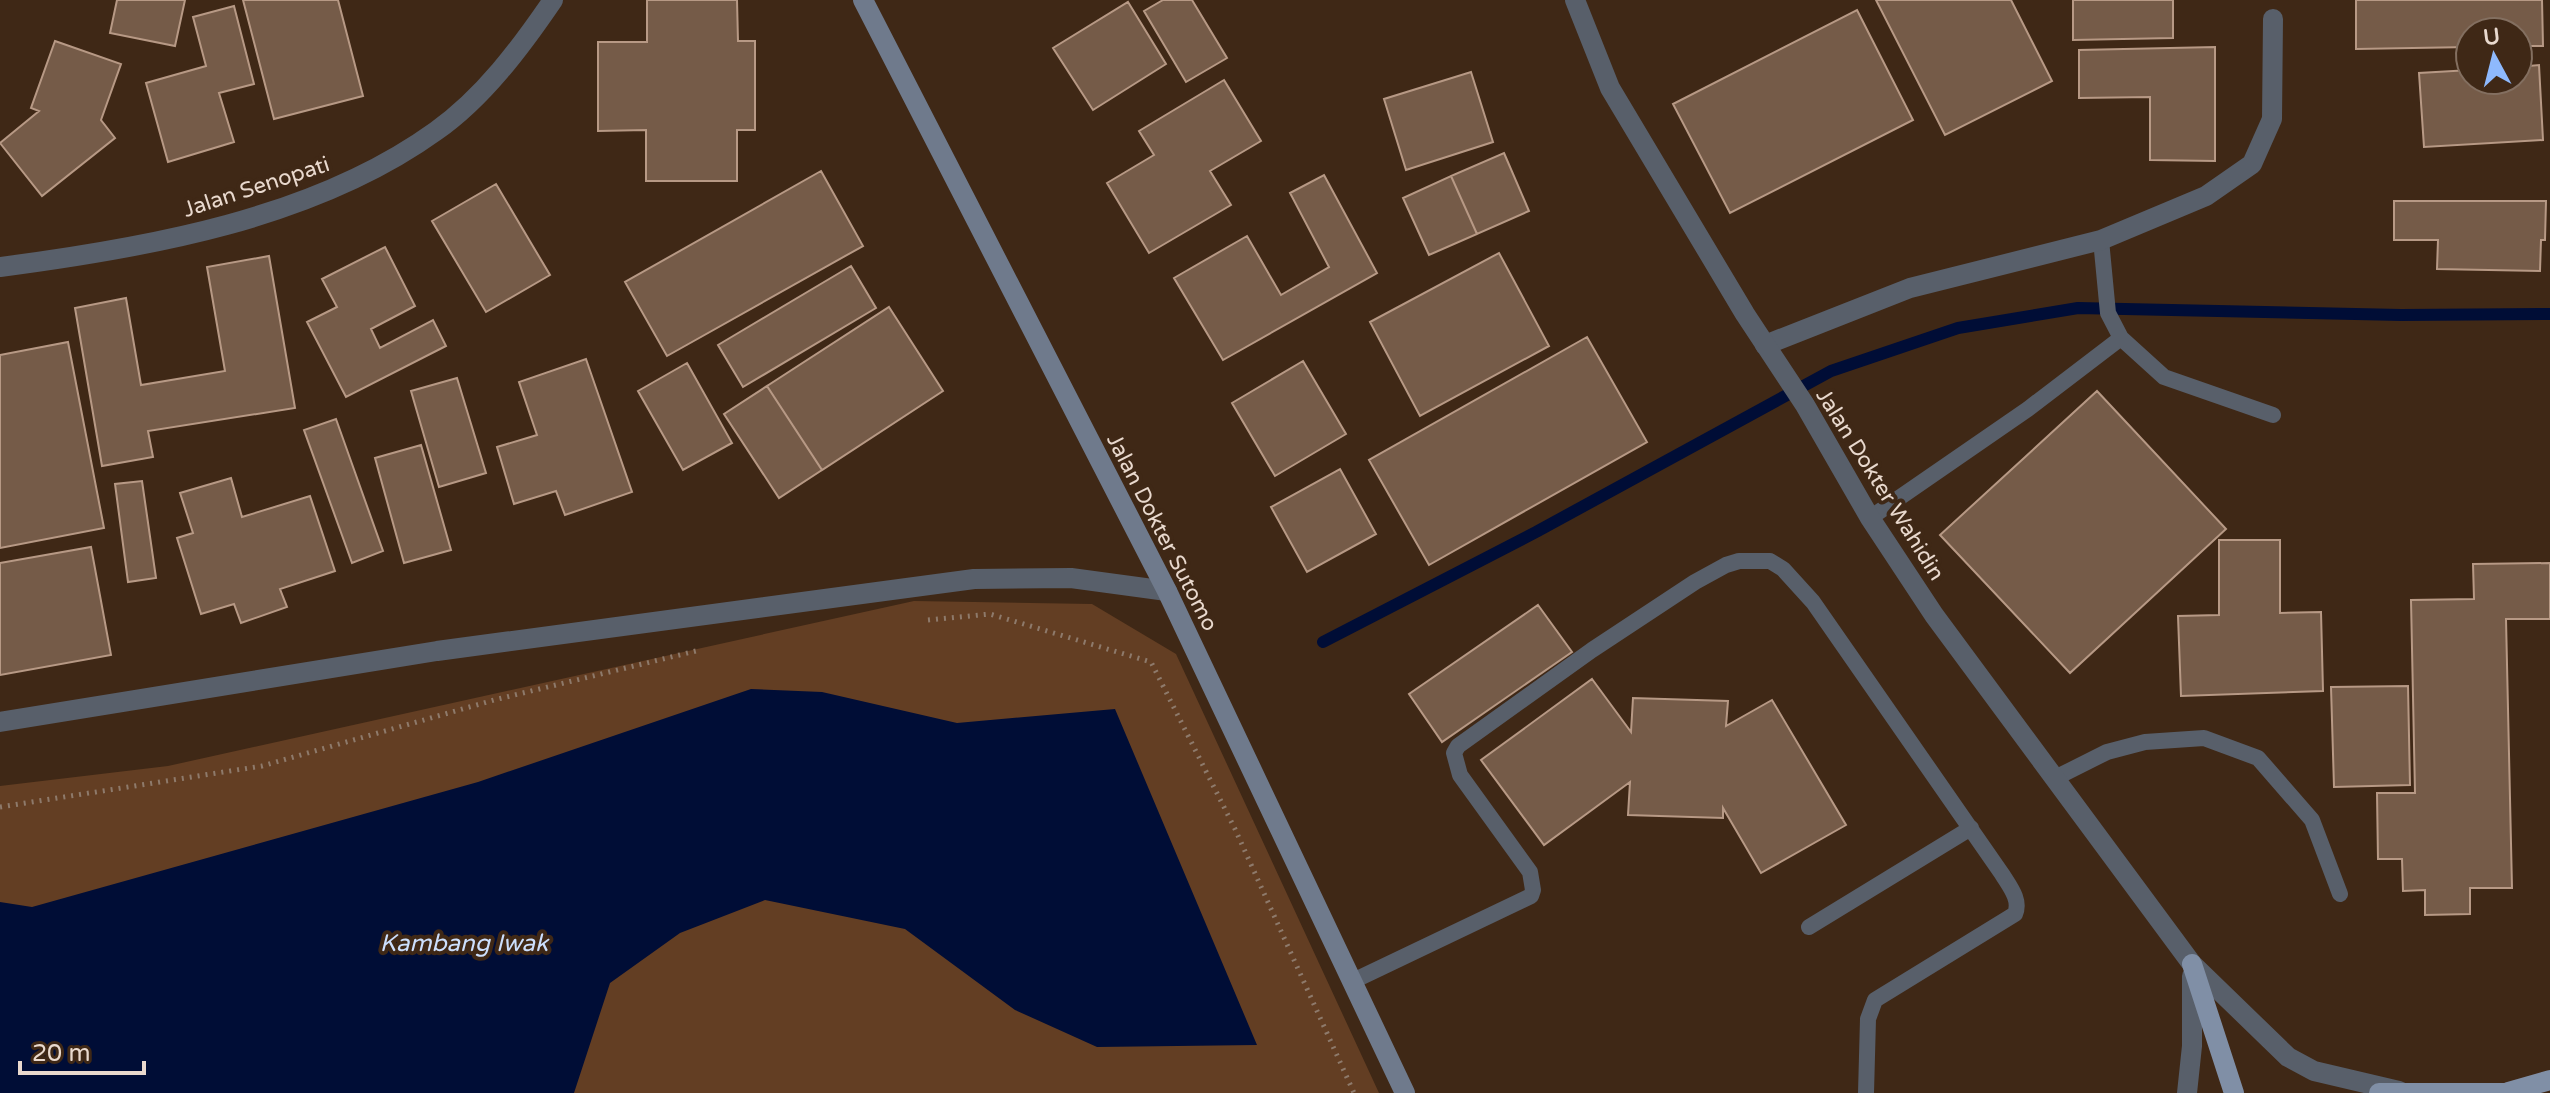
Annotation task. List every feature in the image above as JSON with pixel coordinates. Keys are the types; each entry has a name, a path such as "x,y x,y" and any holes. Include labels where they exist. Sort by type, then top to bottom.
{"main road":[{"name":"Jalan Dokter Sutomo","path":"863,0 1167,591 1405,1093"},
{"path":"2192,964 2234,1093"},
{"path":"2508,1092 2550,1080"},
{"path":"2389,1092 2514,1093"}],"street":[{"name":"Jalan Senopati","path":"0,267 155,242 248,218 344,184 438,130 476,96 536,26 553,0"},
{"name":"Jalan Dokter Wahidin","path":"1575,0 1610,88 1765,345 1805,405 1870,518 1934,615 2192,964 2288,1057 2314,1071 2389,1092"},
{"path":"1765,345 1910,288 2101,240 2206,196 2252,164 2272,119 2273,19"},
{"path":"0,722 437,651 974,579 1071,578 1167,591"},
{"path":"2187,1093 2193,1033 2192,964"}],"lane":[{"path":"2101,240 2108,313 2121,338 2164,377 2273,415"},
{"path":"1870,518 2028,409 2121,338"},
{"path":"1353,981 1531,896 1530,872 1460,775 1454,753 1458,746 1592,650 1695,582 1739,561 1770,561 1783,569 1813,602 2002,874 2018,907 2015,914 1875,1000 1868,1019 1866,1093"},
{"path":"2055,778 2107,752 2145,742 2204,738 2258,758 2312,820 2340,894"},
{"path":"1809,927 1971,828"}],"path":[{"path":"912,621 990,614 1151,662 1235,829 1354,1093"},
{"path":"0,807 262,766 494,700 710,648"}],"shaded area":[{"path":"914,601 1092,604 1176,654 1379,1093 0,1093 0,786 168,766"}],"water":[{"name":"Kambang Iwak","path":"751,689 822,692 957,723 1115,709 1257,1045 1097,1047 1015,1010 905,929 765,900 680,933 610,983 574,1093 0,1093 0,902 32,907 478,782"}],"building":[{"path":"117,0 185,0 175,46 110,33"},
{"path":"243,0 338,0 363,96 274,119"},
{"path":"647,0 737,0 738,41 755,41 755,130 737,130 737,181 646,181 646,130 598,131 598,42 647,42"},
{"path":"1163,0 1192,0 1227,58 1186,82 1144,11"},
{"path":"1876,0 2011,0 2052,81 1945,135"},
{"path":"2073,0 2173,0 2173,38 2073,40"},
{"path":"2356,0 2542,0 2543,46 2534,46 2534,16 2454,16 2454,47 2356,49"},
{"path":"1128,2 1166,64 1093,110 1053,48"},
{"path":"234,6 254,84 219,93 234,142 168,162 146,83 206,66 193,17"},
{"path":"1857,10 1913,120 1730,213 1673,104"},
{"path":"55,41 121,64 101,120 115,138 42,196 0,143 39,111 31,108"},
{"path":"2215,47 2215,161 2150,160 2150,97 2079,98 2079,50"},
{"path":"2534,65 2539,65 2543,140 2424,147 2419,73 2454,71 2454,96 2534,96"},
{"path":"1471,72 1493,142 1406,170 1384,99"},
{"path":"1224,80 1261,141 1210,171 1231,205 1149,253 1107,183 1154,155 1139,131"},
{"path":"1504,153 1529,211 1477,234 1451,176"},
{"path":"821,171 863,246 667,356 625,282"},
{"path":"1324,175 1377,273 1223,360 1174,278 1247,236 1281,295 1329,267 1290,193"},
{"path":"1451,176 1477,234 1429,255 1403,198"},
{"path":"496,184 550,275 486,312 432,221"},
{"path":"2394,201 2546,201 2540,271 2437,269 2438,240 2394,240"},
{"path":"385,247 415,306 371,329 380,348 433,320 446,346 346,397 307,322 337,307 322,279"},
{"path":"1499,253 1549,346 1420,416 1370,322"},
{"path":"269,256 295,408 148,431 153,457 102,466 75,308 126,298 141,385 225,371 207,267"},
{"path":"851,266 876,308 743,387 718,345"},
{"path":"889,307 943,391 822,470 767,386"},
{"path":"1587,337 1647,442 1429,565 1369,460"},
{"path":"68,342 104,528 0,548 0,355"},
{"path":"586,359 632,492 565,515 556,491 514,504 497,447 537,435 519,382"},
{"path":"1303,361 1346,434 1275,476 1232,403"},
{"path":"687,363 732,443 683,470 638,391"},
{"path":"457,378 486,473 439,487 411,391"},
{"path":"767,386 822,470 779,498 724,414"},
{"path":"2097,391 2226,529 2070,673 1940,535"},
{"path":"336,419 383,551 352,563 304,430"},
{"path":"421,445 451,550 404,563 375,458"},
{"path":"1340,469 1376,534 1307,572 1271,507"},
{"path":"231,478 242,517 310,496 335,571 280,589 287,607 241,623 234,604 201,614 177,538 193,533 180,493"},
{"path":"142,481 156,578 128,582 115,484"},
{"path":"2219,540 2280,540 2280,613 2321,612 2323,691 2181,696 2178,616 2219,615"},
{"path":"91,547 111,655 0,675 0,563"},
{"path":"2550,563 2550,619 2506,619 2512,888 2470,888 2470,914 2425,915 2425,890 2403,891 2402,859 2378,859 2377,793 2415,793 2411,600 2474,599 2473,564"},
{"path":"1538,605 1572,652 1442,742 1409,694"},
{"path":"1592,679 1631,732 1633,698 1728,701 1726,726 1772,700 1846,825 1761,873 1723,808 1723,818 1628,815 1630,782 1544,845 1481,760"},
{"path":"2408,686 2410,785 2334,787 2331,687"}],"waterway":[{"path":"1323,642 1536,532 1831,371 1958,328 2078,308 2401,315 2550,314"}]}
